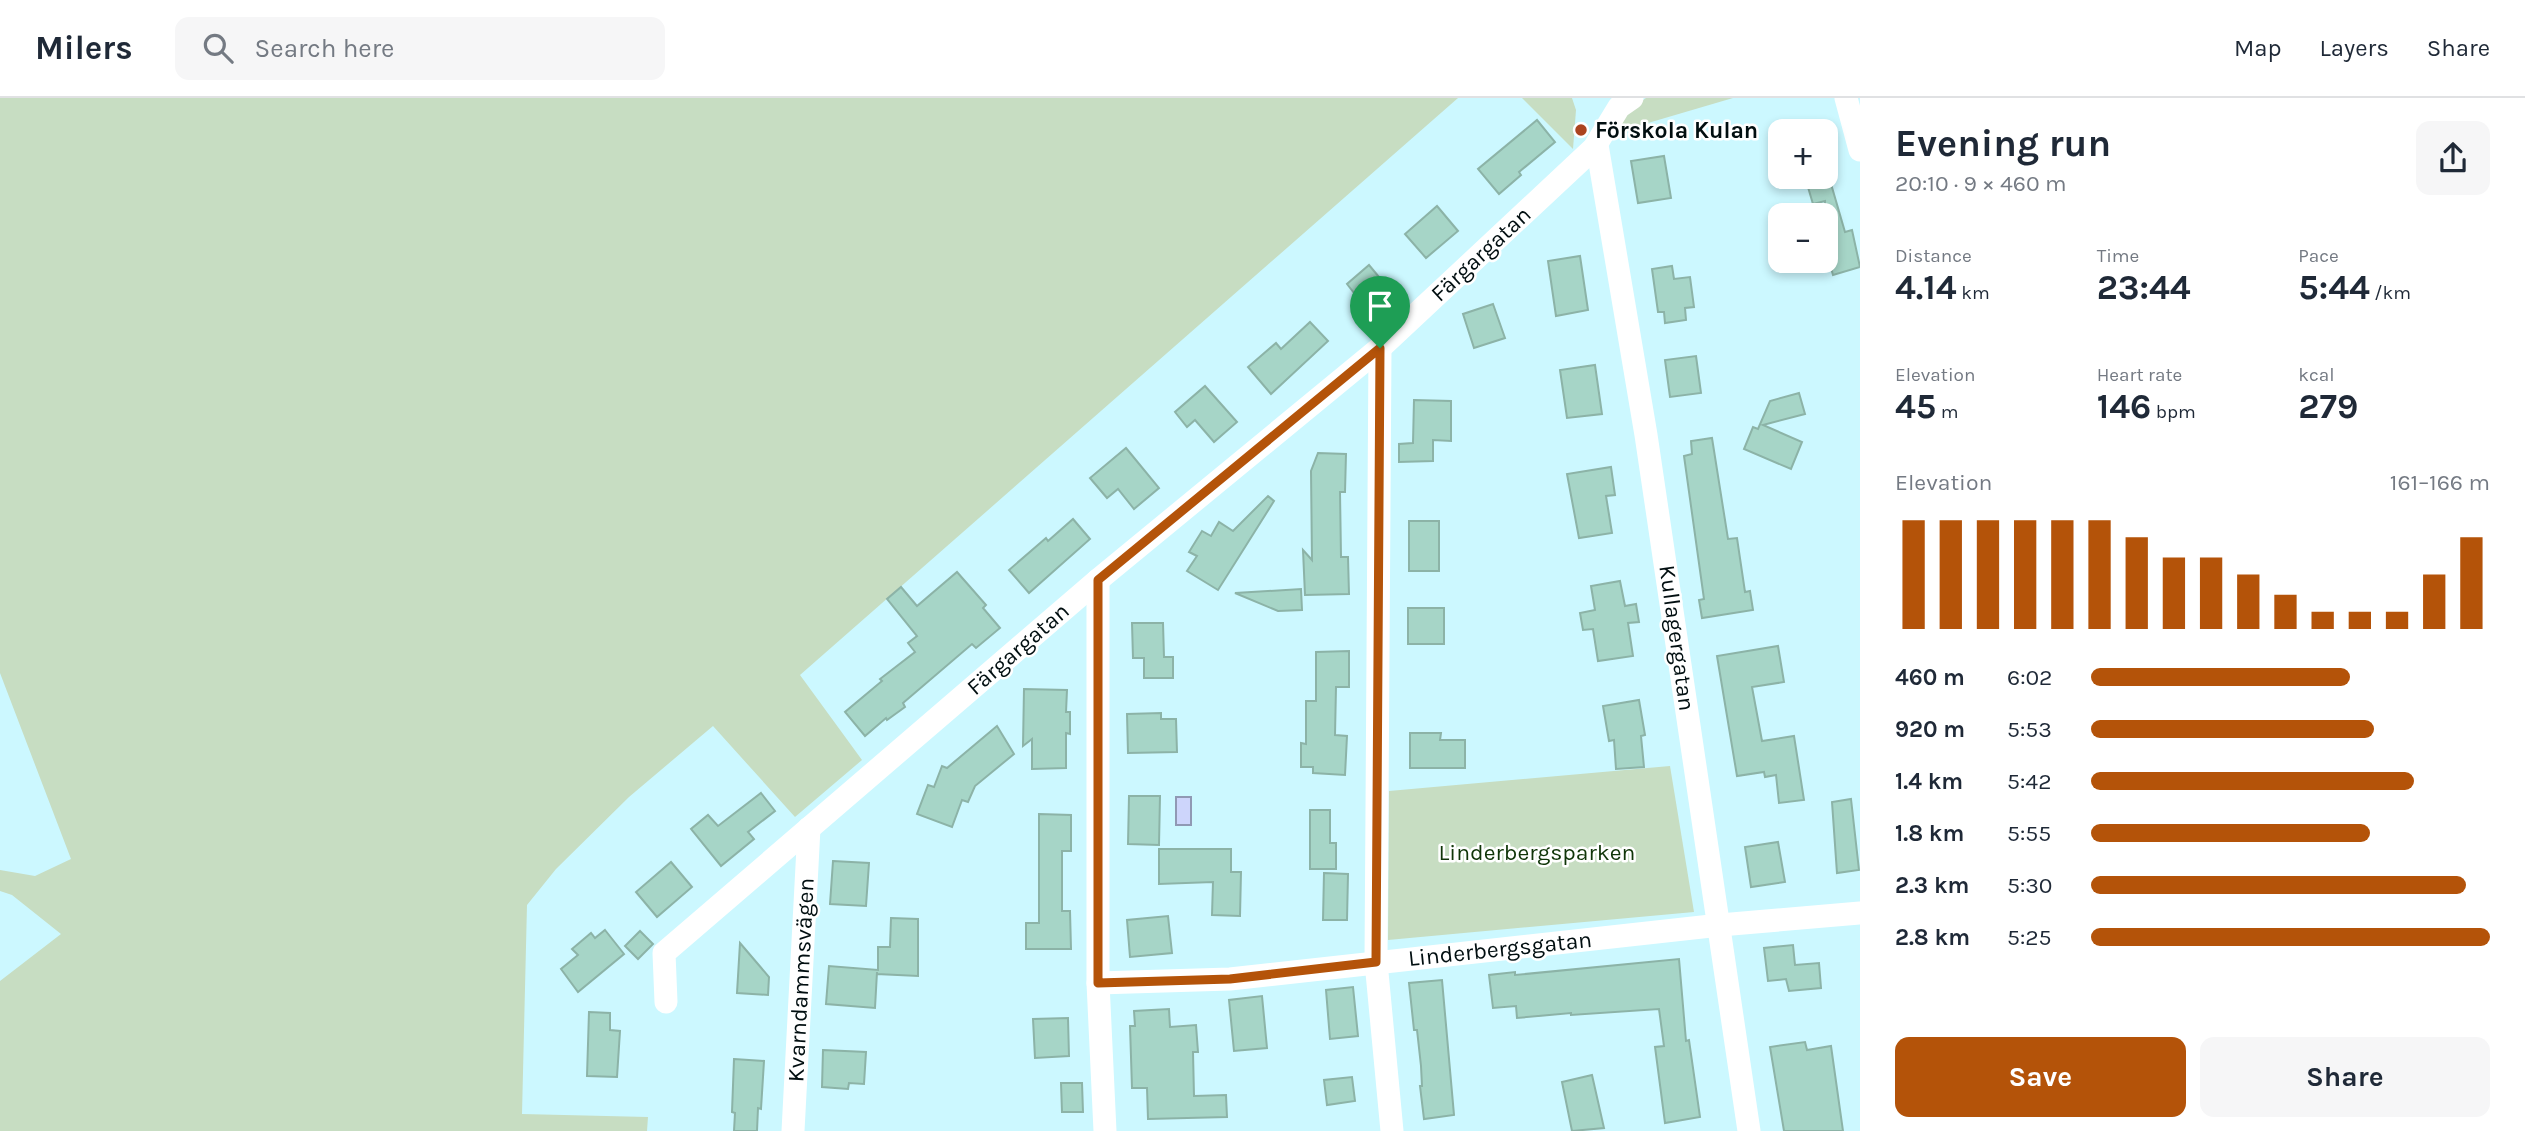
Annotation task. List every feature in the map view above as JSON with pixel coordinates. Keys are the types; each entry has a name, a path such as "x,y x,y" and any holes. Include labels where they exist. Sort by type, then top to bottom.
{"street":[{"name":"Färgargatan","path":"666,1002 664,953 1098,580 1380,348 1597,145 1619,107 1632,98"},
{"path":"1846,98 1860,150"},
{"name":"Kullagergatan","path":"1597,145 1646,435 1749,1131"},
{"path":"1380,348 1376,962 1392,1131"},
{"path":"1098,580 1098,983 1105,1131"},
{"name":"Kvarndammsvägen","path":"793,1131 809,828"},
{"name":"Linderbergsgatan","path":"1098,983 1230,979 1720,925 1860,914"}],"green space":[{"path":"0,98 1458,98 800,675 862,760 795,817 713,726 629,797 556,869 527,905 522,1114 648,1117 647,1131 0,1131 0,981 61,934 12,895 0,891 0,870 35,876 71,859 0,673"},
{"path":"1522,98 1572,98 1576,110 1573,149"},
{"path":"1646,98 1733,98 1614,133 1620,116"},
{"name":"Linderbergsparken","path":"1670,766 1694,912 1388,940 1389,791"}],"water":[{"path":"1176,797 1191,797 1191,825 1176,825"}],"building":[{"path":"1537,120 1555,142 1519,172 1521,175 1499,194 1478,169"},
{"path":"1664,156 1671,198 1638,203 1631,161"},
{"path":"1809,189 1832,189 1837,203 1813,203"},
{"path":"1437,206 1458,231 1426,258 1405,234"},
{"path":"1838,208 1845,232 1852,230 1860,267 1833,275 1838,273"},
{"path":"1580,256 1588,310 1556,316 1548,261"},
{"path":"1369,265 1389,289 1365,307 1347,284"},
{"path":"1672,266 1674,279 1690,277 1694,307 1685,308 1686,320 1665,323 1664,312 1658,312 1652,269"},
{"path":"1493,304 1505,338 1474,348 1463,314"},
{"path":"1310,322 1328,341 1271,394 1248,367 1276,343 1281,349"},
{"path":"1696,356 1701,393 1670,397 1665,360"},
{"path":"1595,365 1602,414 1567,418 1560,370"},
{"path":"1205,386 1237,422 1214,442 1195,420 1187,427 1175,412"},
{"path":"1799,393 1805,414 1763,425 1802,442 1791,469 1744,449 1753,427 1758,429 1770,401"},
{"path":"1414,400 1451,401 1451,441 1433,440 1433,461 1399,462 1399,444 1413,443"},
{"path":"1712,438 1728,539 1737,538 1745,592 1750,591 1753,610 1702,618 1699,600 1704,599 1684,456 1692,454 1691,441"},
{"path":"1126,448 1159,488 1134,509 1118,489 1107,498 1090,478"},
{"path":"1318,453 1346,454 1345,492 1340,492 1341,557 1348,557 1349,594 1305,595 1303,550 1312,560 1311,471"},
{"path":"1611,467 1615,495 1606,496 1612,533 1579,538 1567,474"},
{"path":"1268,496 1274,501 1218,590 1187,571 1197,556 1189,552 1202,531 1211,536 1219,522 1233,531"},
{"path":"1073,519 1090,539 1029,593 1009,570"},
{"path":"1409,521 1439,521 1439,571 1409,571"},
{"path":"957,572 986,605 983,608 1000,628 976,648 972,644 903,703 905,707 887,720 886,718 865,736 845,712 882,681 880,679 915,652 908,643 917,636 887,599 901,587 917,606"},
{"path":"1620,581 1625,606 1636,604 1639,622 1628,623 1633,656 1598,661 1593,629 1583,630 1580,613 1595,610 1591,586"},
{"path":"1301,589 1302,610 1278,611 1235,593"},
{"path":"1408,608 1444,608 1444,644 1408,644"},
{"path":"1132,623 1163,623 1164,657 1173,657 1173,678 1144,678 1144,658 1133,658"},
{"path":"1778,646 1784,682 1752,687 1762,741 1794,736 1804,800 1779,803 1776,775 1765,777 1764,772 1737,776 1717,656"},
{"path":"1349,651 1349,687 1336,687 1335,735 1347,736 1345,775 1313,773 1313,767 1301,767 1301,743 1306,744 1306,701 1316,701 1316,652"},
{"path":"1024,689 1067,690 1066,712 1070,712 1070,734 1066,733 1066,768 1032,769 1032,739 1023,746"},
{"path":"1639,700 1645,735 1641,736 1644,767 1616,769 1614,740 1609,741 1603,706"},
{"path":"1161,713 1161,719 1176,719 1177,752 1128,753 1127,714"},
{"path":"997,726 1014,754 975,786 968,802 962,800 952,827 917,814 928,785 934,787 942,766 947,768"},
{"path":"1410,733 1441,733 1440,740 1465,740 1465,768 1410,768"},
{"path":"761,793 775,811 748,832 754,839 721,866 691,829 708,815 718,826"},
{"path":"1129,796 1160,796 1159,845 1128,844"},
{"path":"1851,799 1859,870 1837,873 1832,802"},
{"path":"1310,810 1330,810 1330,843 1336,843 1336,869 1310,869"},
{"path":"1039,814 1071,815 1071,851 1062,851 1062,911 1070,911 1071,949 1026,949 1026,923 1039,923"},
{"path":"1778,842 1785,882 1751,887 1745,847"},
{"path":"1159,849 1231,849 1231,872 1241,872 1240,916 1212,915 1213,882 1159,884"},
{"path":"833,861 869,863 866,906 830,904"},
{"path":"671,862 692,887 657,917 636,892"},
{"path":"1324,873 1348,874 1347,920 1323,920"},
{"path":"1168,916 1172,953 1130,957 1127,920"},
{"path":"891,918 918,919 918,976 877,972 875,1008 826,1004 829,966 878,970 878,947 890,947"},
{"path":"605,930 624,954 578,992 561,969 578,955 572,949 591,933 595,938"},
{"path":"640,931 653,944 638,959 625,946"},
{"path":"740,943 769,977 768,995 737,993"},
{"path":"1793,945 1795,965 1819,963 1821,988 1789,991 1786,979 1768,981 1764,948"},
{"path":"1679,959 1686,1041 1689,1040 1700,1117 1665,1123 1655,1047 1664,1046 1659,1009 1517,1018 1516,1006 1493,1008 1489,975 1515,972 1515,975"},
{"path":"1442,980 1454,1115 1424,1119 1420,1086 1421,1066 1409,983"},
{"path":"1353,987 1358,1036 1330,1039 1326,990"},
{"path":"1262,996 1267,1048 1234,1051 1229,1000"},
{"path":"1169,1009 1170,1027 1196,1025 1198,1052 1193,1052 1194,1096 1226,1095 1227,1117 1148,1119 1147,1088 1132,1088 1130,1026 1135,1026 1134,1011"},
{"path":"589,1012 610,1013 610,1030 620,1031 617,1077 587,1076"},
{"path":"1068,1018 1069,1056 1035,1058 1033,1019"},
{"path":"1805,1042 1807,1050 1831,1046 1843,1131 1784,1131 1770,1047"},
{"path":"823,1050 866,1052 864,1084 849,1083 848,1089 822,1087"},
{"path":"734,1059 764,1061 757,1131 734,1131"},
{"path":"1592,1075 1604,1128 1572,1131 1562,1082"},
{"path":"1352,1077 1355,1101 1327,1105 1324,1080"},
{"path":"1061,1083 1082,1083 1083,1112 1062,1112"}],"place":[{"name":"Förskola Kulan","path":"1581,130"}],"route":[{"path":"1380,348 1376,962 1230,979 1098,983 1098,580 1380,348"}]}
